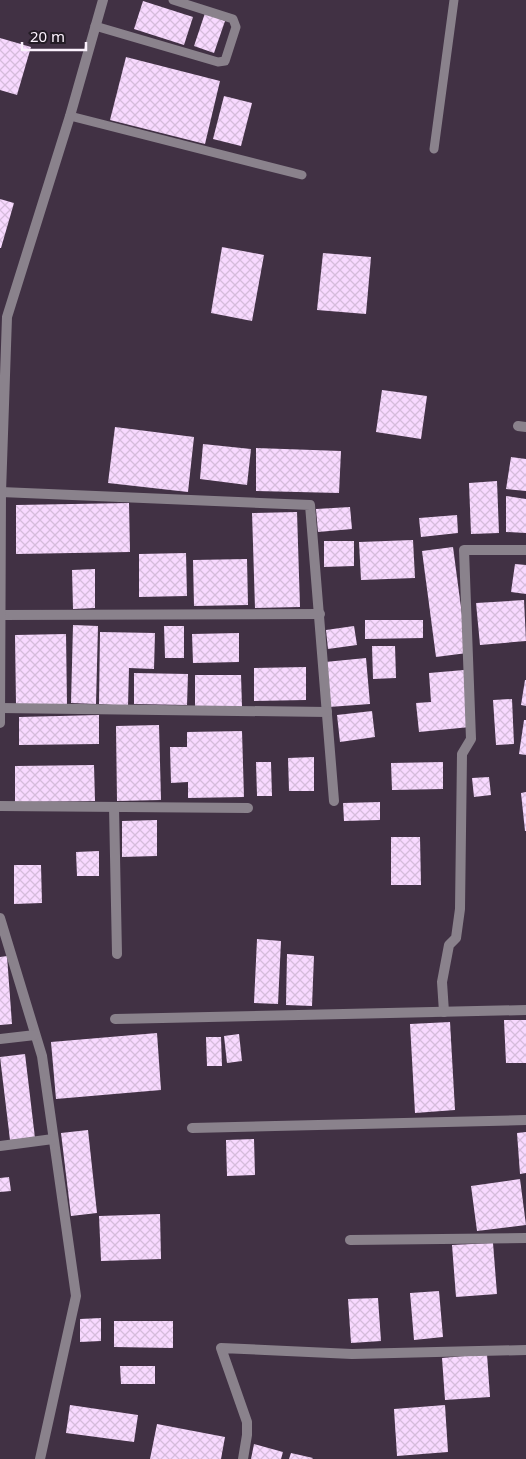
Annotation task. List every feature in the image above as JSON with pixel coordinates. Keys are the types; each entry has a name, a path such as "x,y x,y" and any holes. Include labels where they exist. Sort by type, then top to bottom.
{"street":[{"path":"0,724 2,406 7,317 70,116 103,0"},
{"path":"1,492 310,505 334,800"},
{"path":"444,1012 442,982 449,945 456,938 460,909 462,754 471,739 464,550 526,550"},
{"path":"0,615 320,614"},
{"path":"1,708 327,712"},
{"path":"0,806 248,808"},
{"path":"114,807 117,954"},
{"path":"0,918 42,1056 76,1296 40,1459"},
{"path":"115,1019 526,1010"},
{"path":"0,1039 35,1034"},
{"path":"192,1128 526,1120"},
{"path":"0,1146 54,1139"},
{"path":"350,1240 526,1238"},
{"path":"243,1459 248,1435 247,1422 221,1348 352,1354 526,1350"}],"lane":[{"path":"95,26 218,62 225,61 236,27 233,19 173,0"},
{"path":"434,149 454,0"},
{"path":"70,116 302,175"}],"building":[{"path":"143,1 193,17 184,45 134,29"},
{"path":"205,13 225,21 214,53 194,46"},
{"path":"0,38 31,47 17,95 0,90"},
{"path":"126,57 220,81 205,144 110,120"},
{"path":"224,96 252,103 241,146 213,139"},
{"path":"0,199 14,203 1,248 0,248"},
{"path":"222,247 264,255 252,321 211,313"},
{"path":"323,253 371,257 366,314 317,310"},
{"path":"382,390 427,396 421,439 376,432"},
{"path":"115,427 194,437 188,492 108,483"},
{"path":"203,444 251,449 247,485 200,479"},
{"path":"256,448 341,451 339,493 256,491"},
{"path":"511,457 526,459 526,491 506,489"},
{"path":"497,481 499,533 471,534 469,483"},
{"path":"506,496 526,499 526,533 506,532"},
{"path":"129,503 130,552 16,554 16,505"},
{"path":"350,507 352,529 318,532 316,509"},
{"path":"297,512 300,607 255,608 252,513"},
{"path":"457,515 458,533 421,537 419,518"},
{"path":"413,540 415,578 361,580 359,542"},
{"path":"324,541 354,541 354,566 324,567"},
{"path":"453,547 467,653 436,657 422,551"},
{"path":"186,553 187,596 139,597 139,554"},
{"path":"247,559 248,605 194,606 193,560"},
{"path":"515,564 526,565 526,594 511,592"},
{"path":"95,569 95,608 73,609 72,570"},
{"path":"524,600 526,641 480,645 476,603"},
{"path":"365,620 423,620 423,638 365,639"},
{"path":"73,625 98,626 96,704 71,703"},
{"path":"164,626 184,626 184,658 165,658"},
{"path":"354,626 357,645 328,649 326,630"},
{"path":"100,632 155,633 154,669 129,668 128,706 99,704"},
{"path":"239,633 239,662 193,663 192,634"},
{"path":"66,634 67,704 16,705 15,635"},
{"path":"372,646 395,646 396,678 373,679"},
{"path":"366,658 370,704 329,707 325,662"},
{"path":"306,667 306,700 254,701 254,668"},
{"path":"464,670 470,727 419,732 416,703 431,702 429,673"},
{"path":"134,673 188,674 187,705 134,704"},
{"path":"195,675 241,675 242,707 195,708"},
{"path":"526,680 526,706 521,705"},
{"path":"512,699 514,744 496,745 493,700"},
{"path":"372,711 375,737 340,742 337,715"},
{"path":"99,715 99,744 19,745 19,717"},
{"path":"524,720 526,720 526,755 519,754"},
{"path":"159,725 161,800 117,801 116,726"},
{"path":"242,731 244,797 188,798 188,782 171,783 170,747 187,747 187,732"},
{"path":"314,757 314,791 289,791 288,758"},
{"path":"256,762 271,762 272,796 257,796"},
{"path":"443,762 443,789 392,790 391,763"},
{"path":"94,765 95,801 15,802 15,766"},
{"path":"489,777 491,795 474,797 472,778"},
{"path":"526,792 526,831 525,831 521,793"},
{"path":"380,802 380,820 344,821 343,803"},
{"path":"157,820 157,856 122,857 122,821"},
{"path":"391,837 420,837 421,885 391,885"},
{"path":"99,851 99,876 77,876 76,852"},
{"path":"14,865 41,865 42,903 14,904"},
{"path":"257,939 281,941 278,1004 254,1003"},
{"path":"287,954 314,956 312,1006 286,1005"},
{"path":"7,956 12,1024 0,1025 0,957"},
{"path":"504,1020 526,1020 526,1063 506,1063"},
{"path":"450,1022 455,1110 415,1113 410,1024"},
{"path":"157,1033 161,1090 56,1099 51,1042"},
{"path":"239,1034 242,1061 227,1063 224,1036"},
{"path":"206,1037 221,1037 222,1066 207,1066"},
{"path":"25,1054 35,1138 10,1140 0,1057"},
{"path":"88,1130 97,1213 71,1216 61,1133"},
{"path":"526,1132 526,1173 520,1174 517,1133"},
{"path":"254,1139 255,1175 227,1176 226,1140"},
{"path":"9,1177 11,1191 0,1192 0,1178"},
{"path":"520,1179 526,1225 477,1231 471,1186"},
{"path":"160,1214 161,1259 101,1261 99,1216"},
{"path":"493,1243 497,1294 456,1297 452,1245"},
{"path":"439,1291 443,1337 414,1340 410,1293"},
{"path":"378,1298 381,1341 351,1343 348,1299"},
{"path":"101,1318 101,1341 80,1342 80,1319"},
{"path":"114,1321 173,1321 173,1348 114,1347"},
{"path":"487,1354 490,1397 445,1400 442,1358"},
{"path":"120,1366 155,1366 155,1384 121,1384"},
{"path":"70,1405 138,1415 134,1442 66,1433"},
{"path":"445,1405 448,1452 397,1456 394,1409"},
{"path":"157,1424 225,1437 221,1459 150,1459"},
{"path":"254,1444 283,1452 281,1459 251,1459"},
{"path":"291,1453 313,1458 289,1459"}]}
